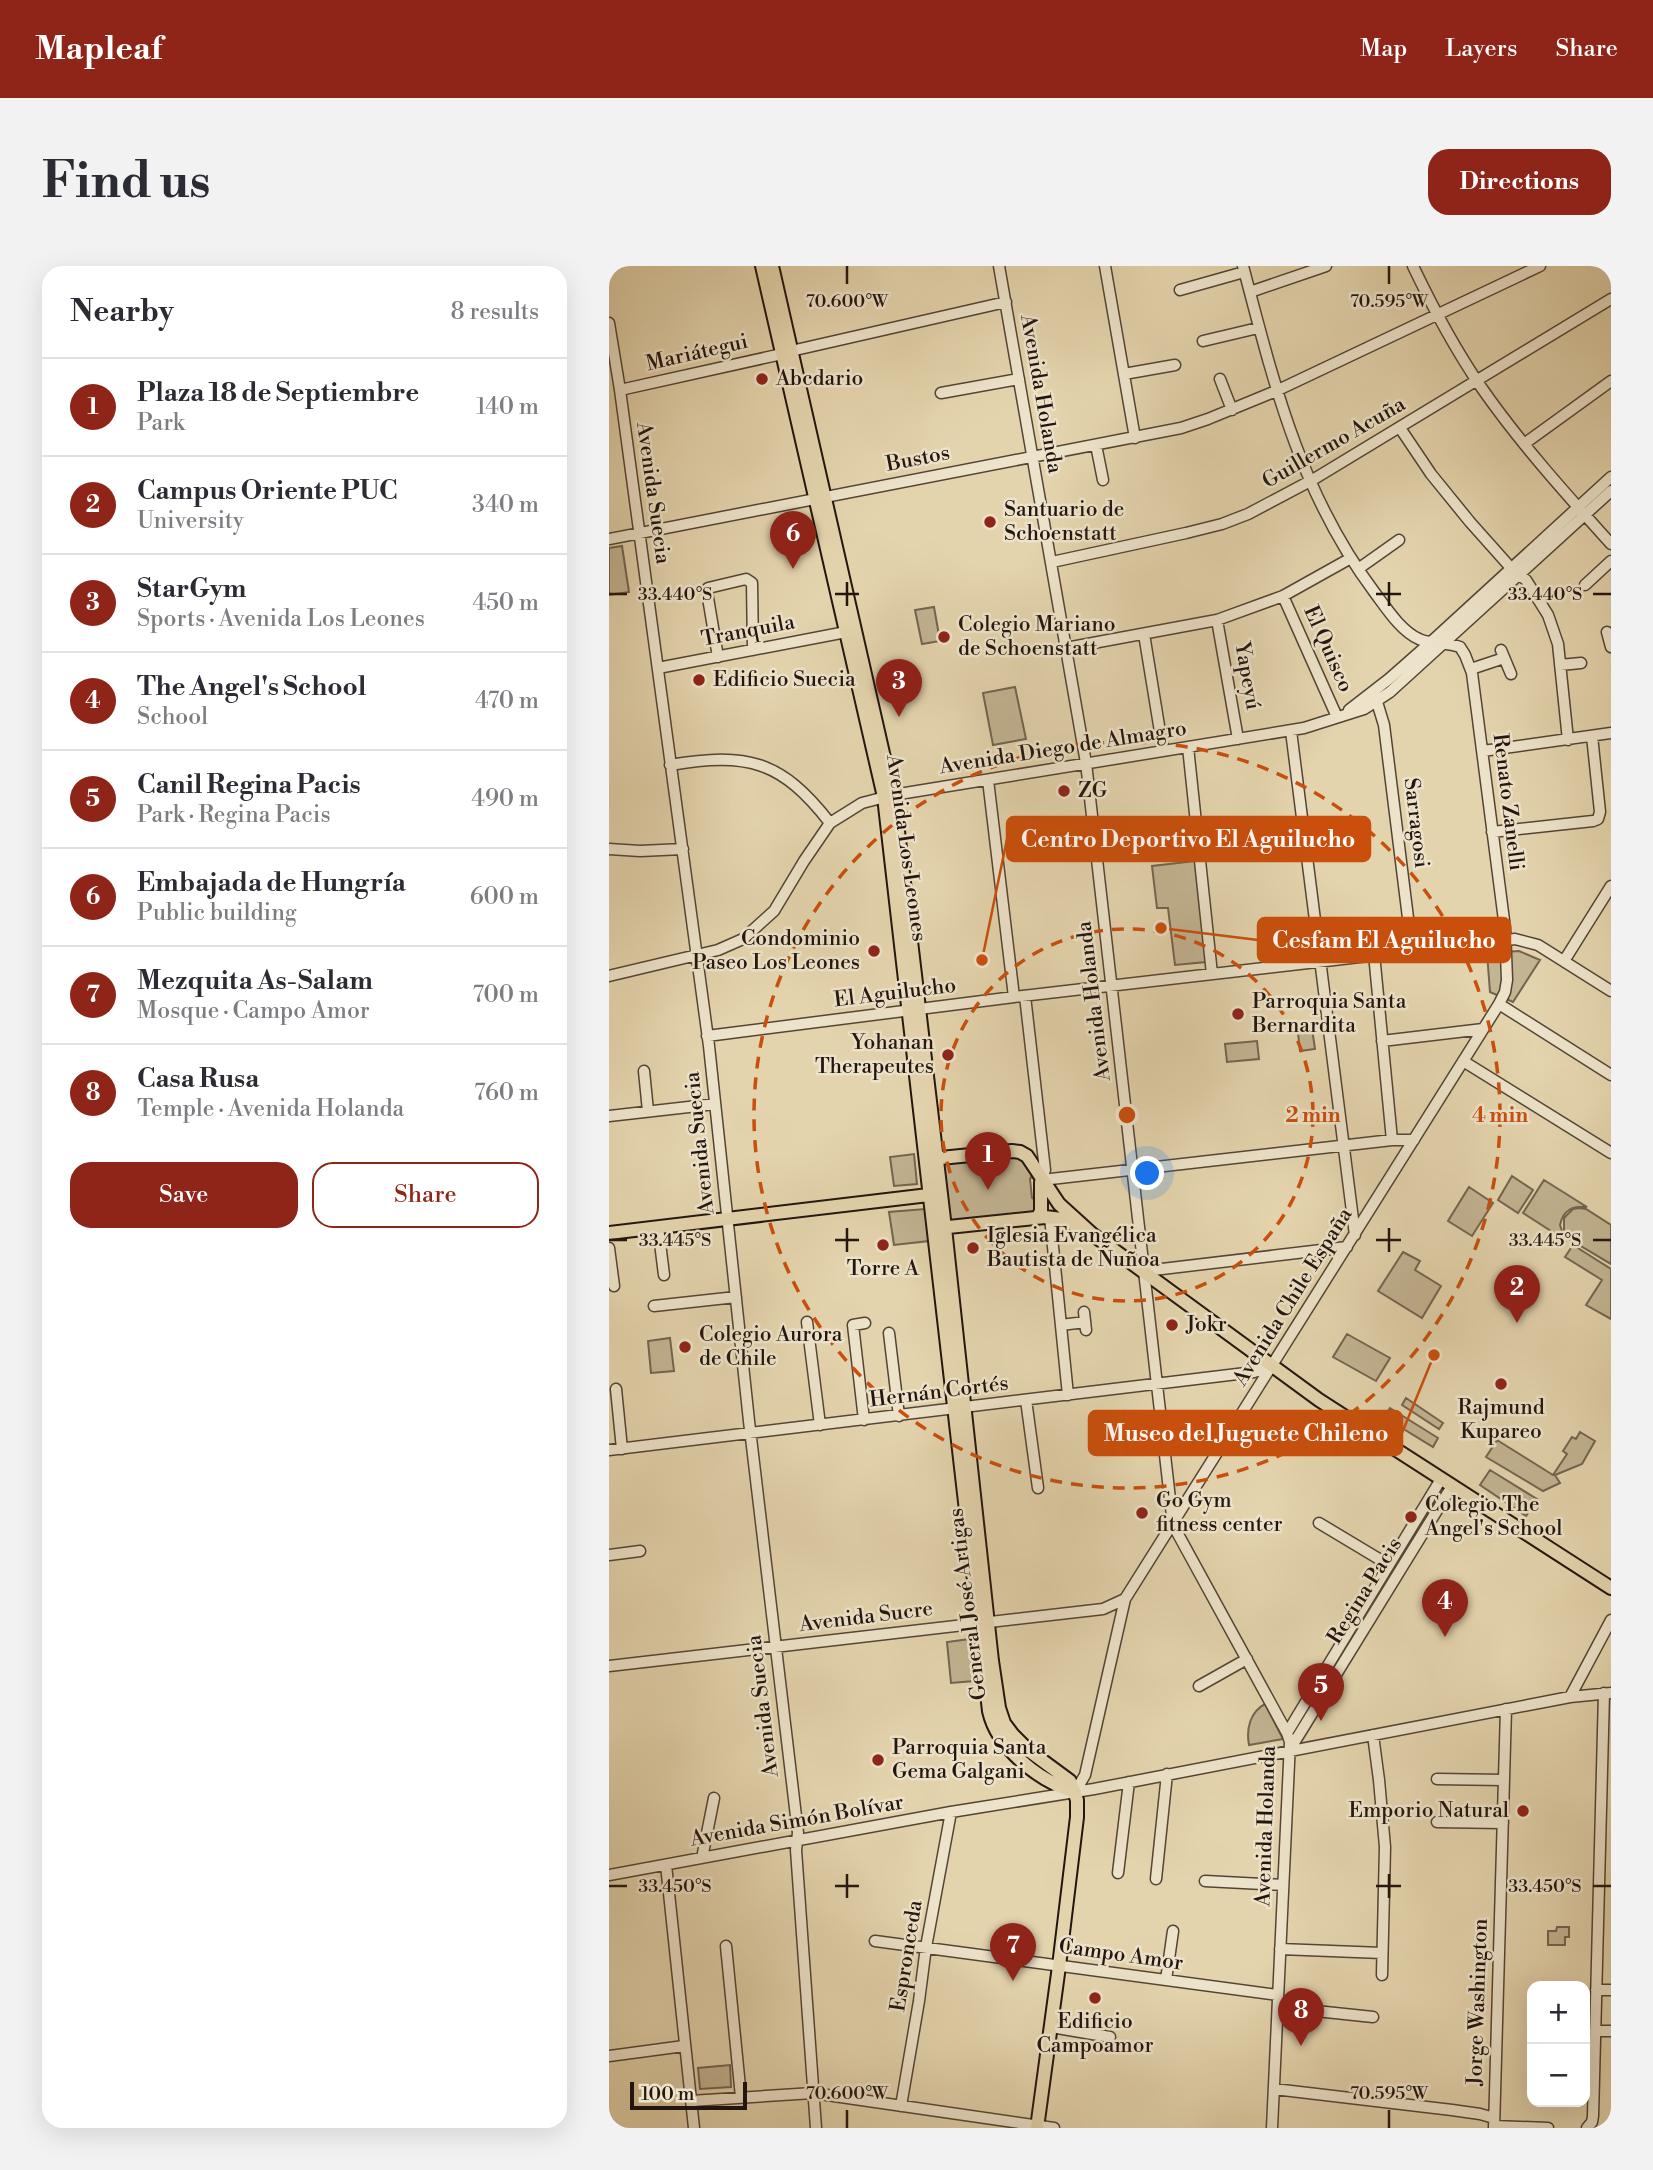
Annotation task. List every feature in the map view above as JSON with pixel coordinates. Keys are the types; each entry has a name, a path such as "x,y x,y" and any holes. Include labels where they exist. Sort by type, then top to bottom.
{"main road":[{"name":"Avenida Los Leones","path":"762,266 787,352"},
{"name":"Avenida Los Leones","path":"772,266 787,352 888,796 931,1159"},
{"name":"Avenida Los Leones","path":"819,498 846,632 888,796"},
{"path":"931,1159 1016,1151 1024,1154 1059,1204 1092,1234"},
{"name":"General José Artigas","path":"931,1159 984,1623 998,1700 1009,1731 1028,1750 1070,1781 1075,1793"},
{"path":"1042,1181 1041,1209 1044,1217"},
{"path":"609,1233 935,1194"},
{"path":"939,1228 1044,1217 1066,1220 1092,1234 1145,1271 1319,1400 1611,1588"},
{"name":"Avenida Chile España","path":"1037,2127 1077,1816 1075,1793"}],"street":[{"name":"Avenida Holanda","path":"999,266 1086,763 1173,1525 1290,1742 1272,2128"},
{"path":"1105,266 1135,438"},
{"path":"1250,292 1326,266"},
{"path":"1413,266 1436,314 1477,381 1524,444 1611,544"},
{"name":"Bustos","path":"609,539 1181,428 1276,391 1540,266"},
{"path":"1180,290 1244,269 1258,328 1295,448 1309,482 1358,569 1381,601 1417,639 1460,648"},
{"name":"Guillermo Acuña","path":"1052,562 1222,524 1248,514 1309,482 1611,299"},
{"name":"Mariátegui","path":"620,390 1006,302"},
{"name":"Avenida Suecia","path":"609,323 683,849 715,1104 797,1828 816,2128"},
{"path":"1203,341 1258,328"},
{"path":"1124,374 1175,365"},
{"path":"941,393 1020,379"},
{"path":"1220,379 1232,410"},
{"path":"1524,444 1611,381"},
{"path":"1400,428 1431,474 1462,513 1538,597 1548,615 1558,645 1568,740"},
{"path":"1096,445 1103,480"},
{"name":"Avenida Diego de Almagro","path":"1582,511 1611,477"},
{"name":"Avenida Diego de Almagro","path":"1338,717 1389,679 1582,511 1611,491"},
{"path":"1358,569 1399,540"},
{"path":"1066,648 1217,620 1283,596 1352,558"},
{"path":"1585,585 1611,561"},
{"name":"Avenida Diego de Almagro","path":"609,976 718,950 751,932 774,911 830,823 855,807 888,796 1291,731 1364,709 1377,702 1459,630 1515,571"},
{"path":"718,657 708,588 746,579 752,583 753,650"},
{"name":"El Quisco","path":"1283,596 1338,717"},
{"name":"Yapeyú","path":"1217,620 1238,739"},
{"path":"1459,630 1457,638 1460,648"},
{"name":"Tranquila","path":"658,668 846,632"},
{"path":"1607,632 1611,647"},
{"path":"1144,634 1163,750"},
{"name":"Renato Zanelli","path":"1460,648 1471,669 1506,940"},
{"path":"1471,669 1502,654 1511,674"},
{"path":"1560,664 1581,663"},
{"name":"Sarragosi","path":"1377,702 1384,725 1412,950"},
{"path":"1291,731 1355,1235"},
{"path":"1483,751 1611,733"},
{"path":"1492,832 1598,819 1600,812 1592,736"},
{"path":"1188,747 1212,974"},
{"path":"670,765 721,758 751,762 790,780 807,795 830,823"},
{"path":"988,780 1014,997"},
{"path":"609,849 683,849"},
{"path":"1564,961 1611,886"},
{"name":"El Aguilucho","path":"707,1036 1374,954 1521,939 1532,942 1611,991"},
{"name":"Avenida Chile España","path":"1075,1793 1085,1775 1125,1599 1499,1004 1507,980 1506,940"},
{"path":"1374,954 1392,1140"},
{"path":"1025,996 1045,1170 1042,1181 1392,1140 1414,1140"},
{"path":"1499,1004 1611,1075"},
{"path":"1382,1041 1483,1029"},
{"path":"1463,1061 1611,1153"},
{"path":"644,1071 648,1111"},
{"path":"609,1116 715,1104"},
{"path":"1044,1217 1061,1325 1068,1395"},
{"path":"658,1227 664,1275"},
{"path":"1145,1271 1347,1247"},
{"path":"609,1248 614,1286"},
{"path":"654,1306 736,1297"},
{"path":"1061,1325 1085,1321"},
{"path":"807,1322 820,1425"},
{"path":"864,1420 853,1325 865,1323"},
{"path":"889,1333 899,1416"},
{"name":"Hernán Cortés","path":"609,1450 1026,1401 1254,1372 1272,1366"},
{"path":"616,1389 622,1449"},
{"path":"1026,1401 1038,1488"},
{"name":"Regina Pacis","path":"1287,1733 1389,1565 1447,1483"},
{"name":"Regina Pacis","path":"1289,1752 1373,1615 1447,1483"},
{"path":"1319,1523 1389,1565"},
{"path":"609,1555 640,1551"},
{"name":"Avenida Sucre","path":"609,1666 1103,1609 1125,1599"},
{"path":"1103,1609 1119,1622"},
{"path":"1363,1609 1373,1615"},
{"path":"1570,1697 1611,1620"},
{"path":"1199,1686 1247,1659"},
{"path":"1325,1671 1335,1677"},
{"path":"1587,2128 1593,2116 1608,1693"},
{"name":"Avenida Simón Bolívar","path":"609,1875 951,1812 1075,1793 1570,1697 1608,1693"},
{"name":"Jorge Washington","path":"1494,2124 1506,1709"},
{"path":"1373,1735 1383,1812 1382,1975"},
{"path":"1155,1878 1153,1850 1163,1775"},
{"path":"1437,1779 1504,1780"},
{"path":"1118,1873 1129,1782"},
{"path":"702,1858 714,1798"},
{"name":"Espronceda","path":"901,2106 951,1812"},
{"path":"1437,1822 1503,1823"},
{"path":"666,1865 694,2128"},
{"path":"1205,1881 1283,1885"},
{"path":"1166,1980 1173,1931"},
{"name":"Campo Amor","path":"875,1941 1278,1995"},
{"path":"726,1946 741,2097"},
{"path":"1280,1949 1382,1953"},
{"path":"1596,1990 1611,1990"},
{"path":"1278,2007 1373,2017"},
{"path":"1051,2027 1110,2036"},
{"path":"1595,2031 1611,2031"},
{"path":"609,2056 684,2046"},
{"path":"1274,2089 1466,2112 1494,2124 1548,2128"},
{"path":"691,2101 813,2093 1054,2128"}],"shaded area":[{"path":"622,546 629,592 609,595 609,548"},
{"path":"934,607 940,641 922,644 915,610"},
{"path":"1015,687 1026,739 993,745 983,693"},
{"path":"1195,861 1206,962 1175,965 1168,908 1157,908 1152,866"},
{"path":"1519,951 1540,960 1513,1002 1490,992 1487,953"},
{"path":"1311,1022 1315,1049 1300,1051 1297,1024"},
{"path":"1257,1041 1259,1059 1227,1062 1225,1044"},
{"path":"914,1154 917,1184 894,1186 890,1157"},
{"path":"1019,1156 1027,1161 1037,1181 1031,1177 1030,1179 1032,1198 1037,1201 1037,1212 951,1224 948,1221 942,1167 944,1163"},
{"path":"1512,1176 1533,1190 1518,1213 1498,1200"},
{"path":"1544,1180 1587,1207 1573,1208 1563,1216 1560,1225 1565,1240 1523,1213"},
{"path":"1469,1187 1493,1203 1472,1236 1448,1221"},
{"path":"925,1209 929,1241 894,1245 889,1212"},
{"path":"1573,1209 1586,1209 1611,1225 1611,1264 1569,1239 1564,1233 1564,1218"},
{"path":"1573,1245 1611,1269 1611,1319 1586,1305 1602,1280 1565,1257"},
{"path":"1403,1252 1420,1261 1415,1270 1441,1286 1422,1318 1378,1291"},
{"path":"1347,1334 1390,1358 1376,1381 1333,1357"},
{"path":"670,1338 674,1371 651,1373 648,1341"},
{"path":"1406,1398 1443,1423 1439,1429 1402,1405"},
{"path":"1390,1408 1438,1438 1433,1447 1384,1417"},
{"path":"1580,1432 1595,1441 1582,1464 1555,1475 1560,1483 1543,1491 1486,1457 1497,1440 1553,1475 1567,1454 1563,1451 1572,1437 1576,1439"},
{"path":"1490,1470 1537,1499 1526,1516 1480,1485"},
{"path":"1440,1489 1444,1491 1364,1619 1361,1617"},
{"path":"970,1639 974,1681 951,1683 947,1642"},
{"path":"1265,1704 1283,1739 1249,1745 1250,1722"},
{"path":"1557,1927 1569,1927 1569,1937 1565,1937 1565,1945 1548,1945 1548,1931 1556,1931"},
{"path":"730,2065 731,2087 700,2089 698,2068"}],"place":[{"name":"Abcdario","path":"762,379"},
{"name":"Santuario de Schoenstatt","path":"990,522"},
{"name":"Embajada de Hungría","path":"793,569"},
{"name":"Colegio Mariano de Schoenstatt","path":"944,637"},
{"name":"Edificio Suecia","path":"699,680"},
{"name":"StarGym","path":"899,717"},
{"name":"ZG","path":"1064,791"},
{"name":"Cesfam El Aguilucho","path":"1161,928"},
{"name":"Condominio Paseo Los Leones","path":"874,951"},
{"name":"Centro Deportivo El Aguilucho","path":"982,960"},
{"name":"Parroquia Santa Bernardita","path":"1238,1014"},
{"name":"Yohanan Therapeutes","path":"948,1055"},
{"name":"Plaza 18 de Septiembre","path":"988,1190"},
{"name":"Torre A","path":"883,1245"},
{"name":"Iglesia Evangélica Bautista de Ñuñoa","path":"973,1248"},
{"name":"Campus Oriente PUC","path":"1517,1323"},
{"name":"Jokr","path":"1172,1325"},
{"name":"Colegio Aurora de Chile","path":"685,1347"},
{"name":"Museo del Juguete Chileno","path":"1434,1355"},
{"name":"Rajmund Kupareo","path":"1501,1384"},
{"name":"Go Gym fitness center","path":"1142,1513"},
{"name":"Colegio The Angel's School","path":"1411,1517"},
{"name":"The Angel's School","path":"1445,1637"},
{"name":"Canil Regina Pacis","path":"1321,1721"},
{"name":"Parroquia Santa Gema Galgani","path":"878,1760"},
{"name":"Emporio Natural","path":"1523,1811"},
{"name":"Mezquita As-Salam","path":"1013,1981"},
{"name":"Edificio Campoamor","path":"1095,1998"},
{"name":"Casa Rusa","path":"1301,2046"}]}
